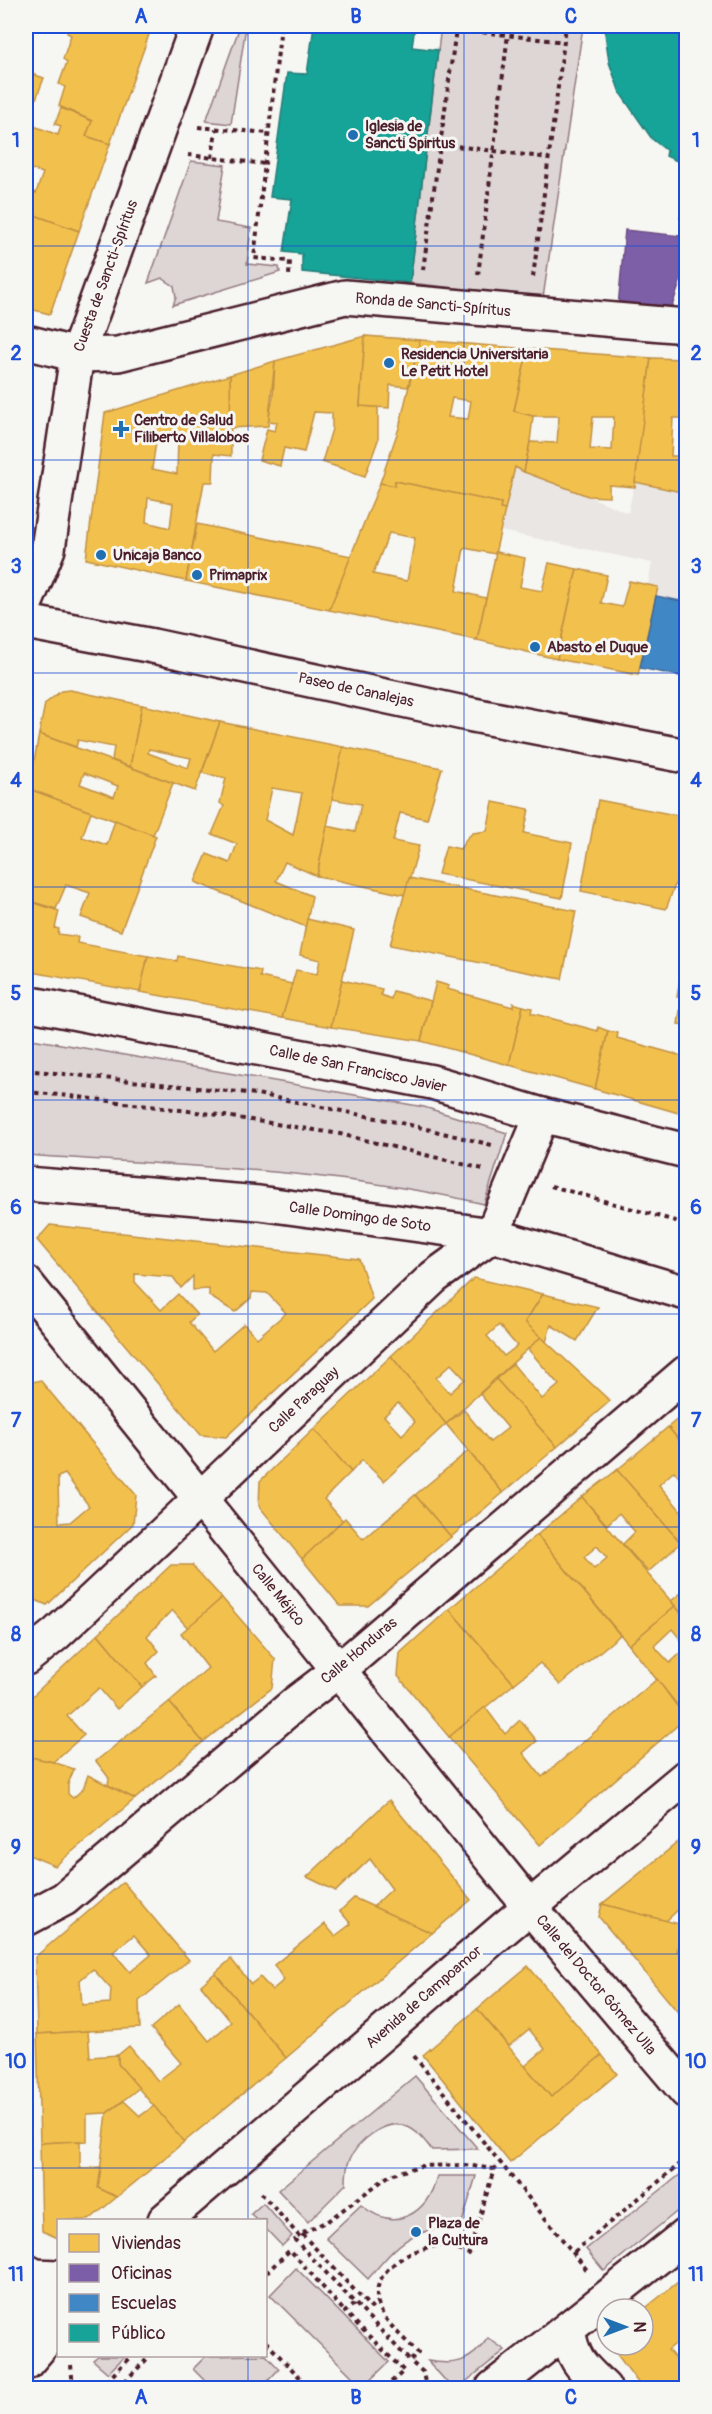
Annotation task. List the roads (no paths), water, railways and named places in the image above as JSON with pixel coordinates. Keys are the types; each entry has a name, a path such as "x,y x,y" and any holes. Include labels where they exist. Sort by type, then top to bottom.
{"main road":[{"name":"Cuesta de Sancti-Spíritus","path":"26,602 48,549 77,355 196,26"},
{"name":"Ronda de Sancti-Spíritus","path":"26,342 77,355 118,354 345,297 686,325"},
{"name":"Paseo de Canalejas","path":"26,622 153,646 468,714 687,756"},
{"name":"Calle de San Francisco Javier","path":"26,1003 432,1082 542,1115 687,1151"},
{"path":"492,1235 542,1115"},
{"name":"Calle Domingo de Soto","path":"26,1184 259,1203 492,1235 687,1293"},
{"name":"Calle Paraguay","path":"26,1658 56,1634 434,1277 492,1235"},
{"name":"Calle Méjico","path":"26,1283 530,1907"},
{"name":"Calle Honduras","path":"26,1919 64,1899 288,1710 339,1670 687,1373"},
{"name":"Avenida de Campoamor","path":"166,2219 530,1907 687,1777"},
{"name":"Calle del Doctor Gómez Ulla","path":"530,1907 687,2091"},
{"path":"493,2388 687,2235"},
{"path":"26,2271 35,2276 57,2277"},
{"path":"26,2317 57,2293"},
{"path":"26,2363 57,2327"},
{"path":"568,2330 578,2363 604,2388"}],"place":[{"name":"Iglesia de Sancti Spiritus","path":"353,135"},
{"name":"Residencia Universitaria Le Petit Hotel","path":"389,363"},
{"name":"Centro de Salud Filiberto Villalobos","path":"121,429"},
{"name":"Unicaja Banco","path":"101,555"},
{"name":"Primaprix","path":"197,575"},
{"name":"Abasto el Duque","path":"535,647"},
{"name":"Plaza de la Cultura","path":"416,2232"}]}
